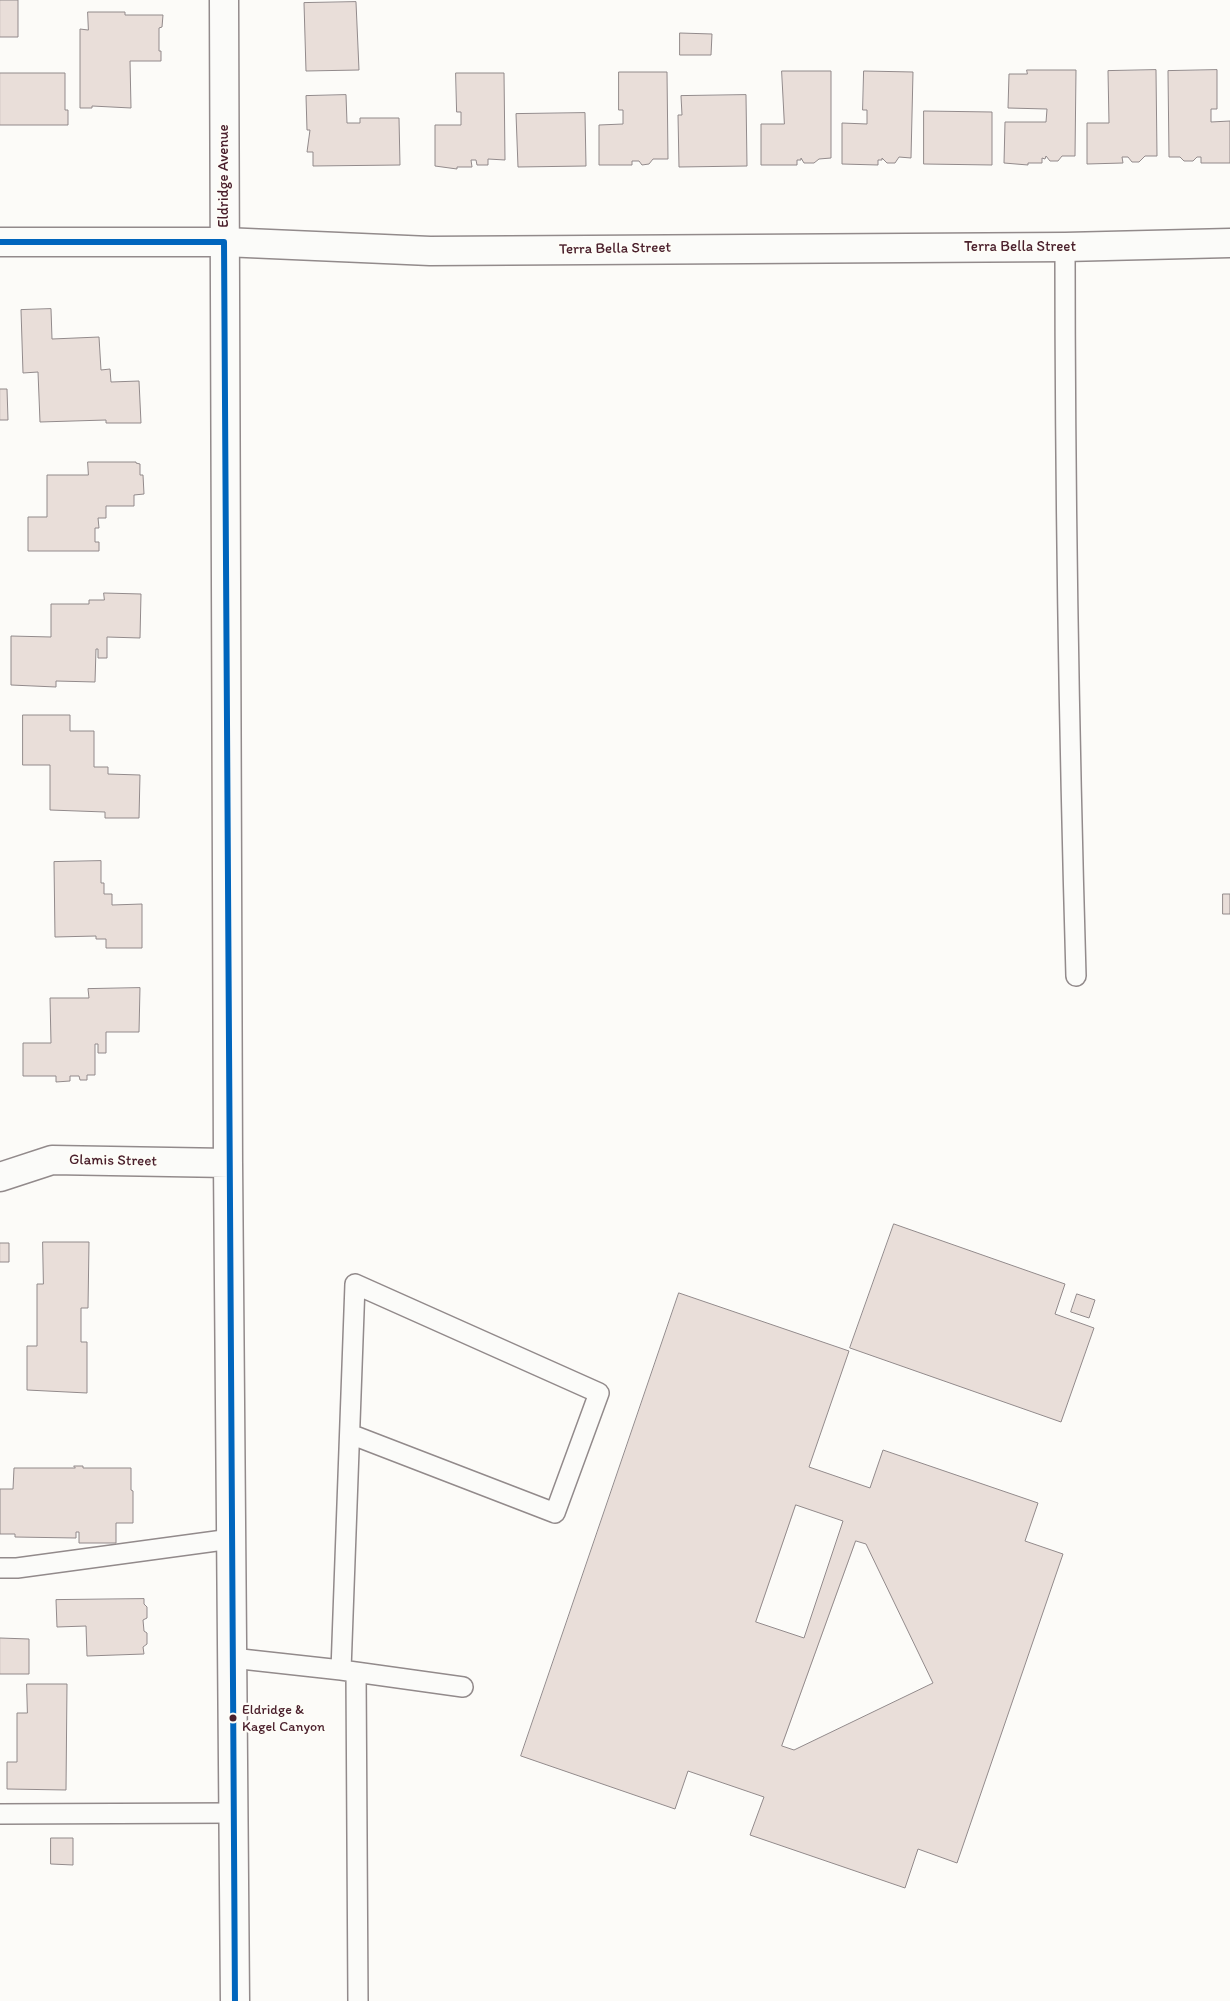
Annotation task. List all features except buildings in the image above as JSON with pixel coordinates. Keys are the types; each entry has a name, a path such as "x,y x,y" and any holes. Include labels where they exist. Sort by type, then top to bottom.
{"street":[{"name":"Eldridge Avenue","path":"224,0 228,1163 235,2001"},
{"name":"Terra Bella Street","path":"0,242 224,242 430,251 1066,248 1230,244"},
{"name":"Glamis Street","path":"0,1177 52,1160 228,1163"}],"lane":[{"path":"1066,248 1065,470 1068,716 1076,976"},
{"path":"350,1434 556,1513 600,1393 355,1284 350,1434 348,1671 358,2001"},
{"path":"0,1568 17,1568 231,1539"},
{"path":"232,1658 348,1671 463,1687"},
{"path":"0,1814 233,1813"}],"transit line":[{"path":"0,242 224,242 235,2001"}],"place":[{"name":"Eldridge & Kagel Canyon","path":"233,1718"}]}
